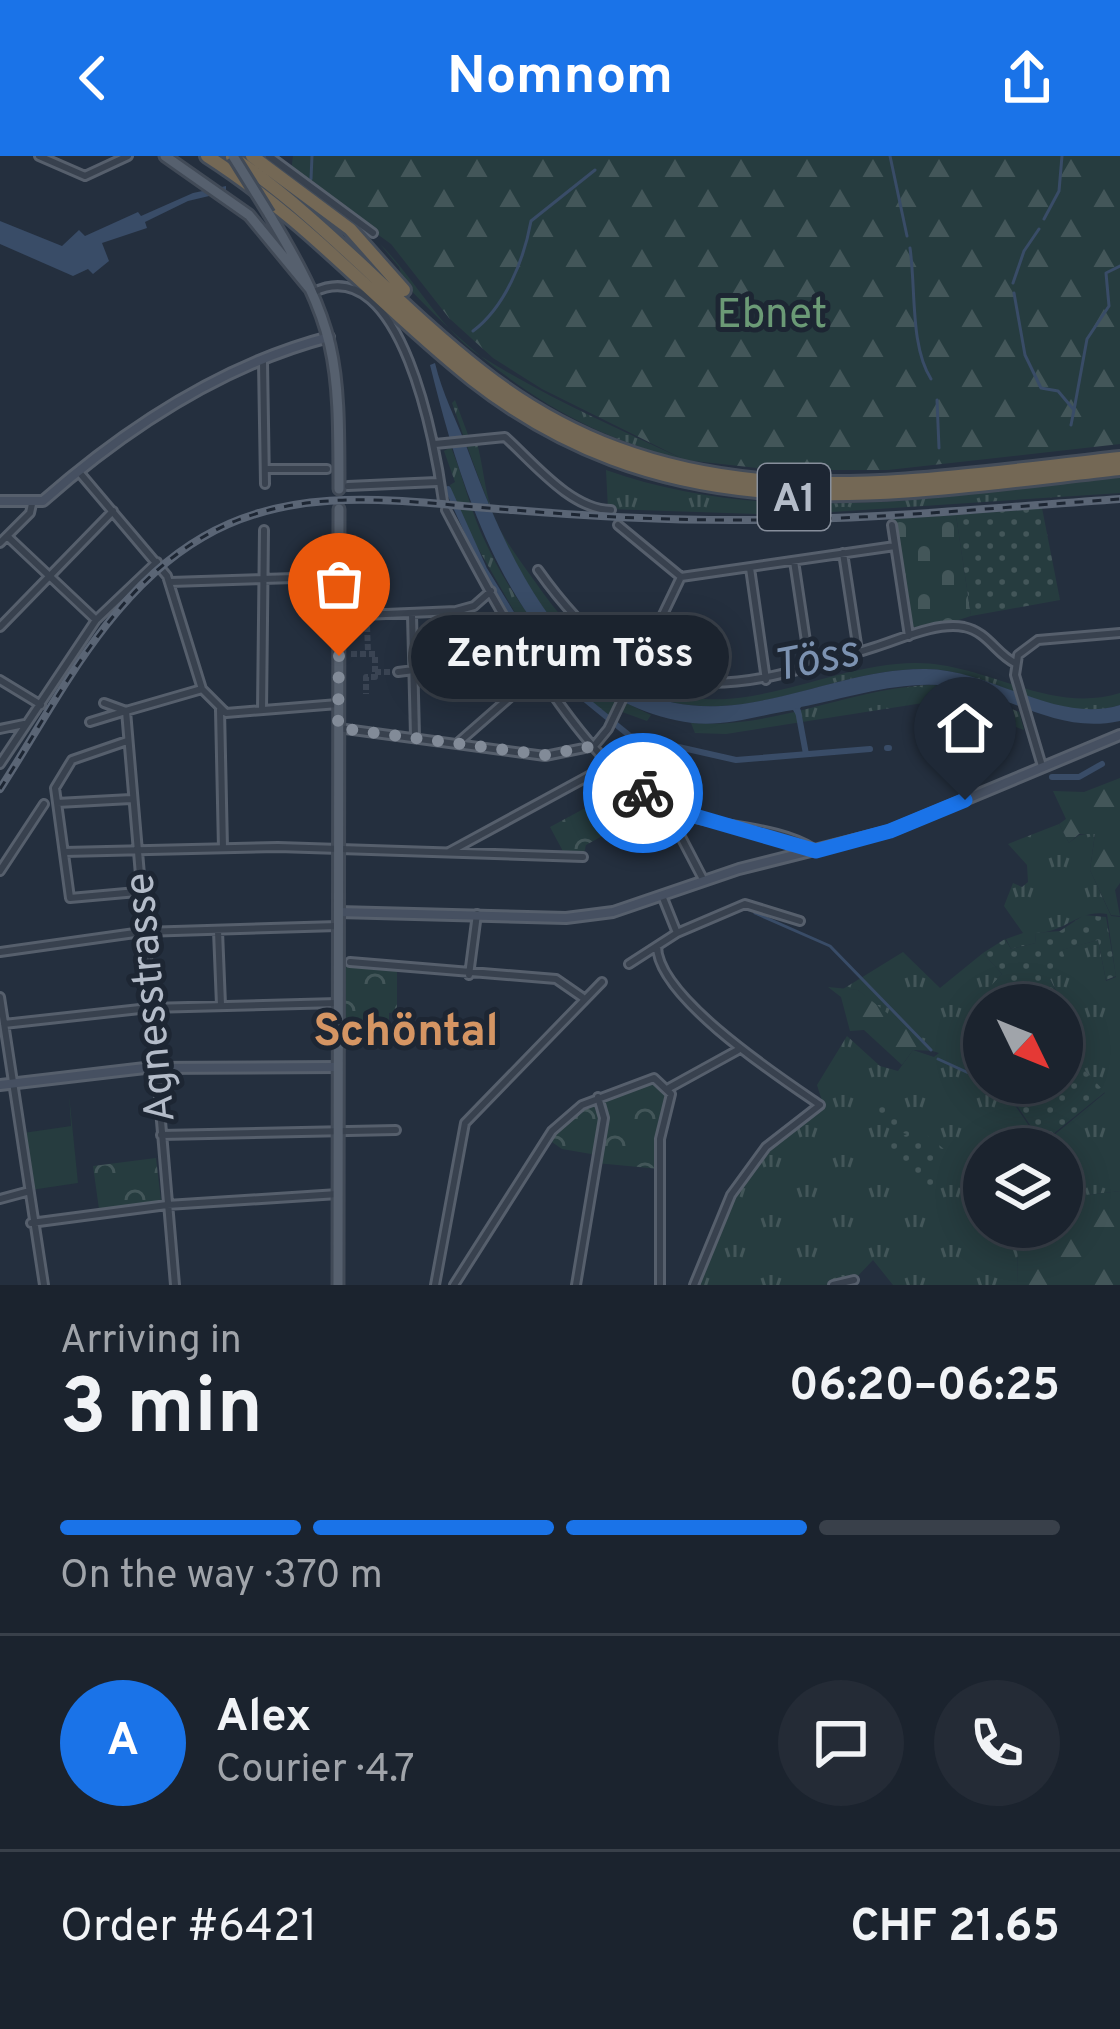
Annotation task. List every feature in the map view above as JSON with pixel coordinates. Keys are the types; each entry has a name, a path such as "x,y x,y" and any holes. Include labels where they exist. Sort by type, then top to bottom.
{"highway":[{"name":"A1","path":"192,156 231,161 494,395 566,438 642,469 740,492 822,498 914,494 1120,470"},
{"name":"A1","path":"207,156 231,161 329,230 488,376 571,427 646,458 709,475 773,484 872,485 1120,458"},
{"name":"A1","path":"252,156 363,241 438,334"}],"main road":[{"path":"165,156 239,206 314,292"},
{"path":"231,161 269,214 314,292 332,337 344,488"},
{"path":"0,501 35,503 76,469 190,394 332,337"},
{"path":"338,509 343,616 338,704 338,1285"},
{"path":"338,912 594,915 890,831 1120,735"},
{"path":"0,1085 154,1068 338,1067"}],"street":[{"path":"39,156 78,176 109,168 128,156"},
{"path":"109,168 113,156"},
{"path":"269,156 373,233"},
{"path":"314,292 347,284 379,314 418,379 439,444 437,482 445,505 539,672 609,765 664,807 816,851"},
{"path":"262,362 265,484"},
{"path":"439,444 505,437 537,470 596,509 611,510"},
{"path":"76,469 158,562 169,582 202,689 220,710 223,848"},
{"path":"265,469 327,469"},
{"path":"344,488 437,482"},
{"path":"0,543 35,503"},
{"path":"0,628 113,511"},
{"path":"618,525 681,577 895,546"},
{"path":"892,525 909,636"},
{"path":"262,710 264,530"},
{"path":"8,536 96,620"},
{"path":"843,554 858,652"},
{"path":"794,561 810,668"},
{"path":"0,764 96,620 158,562"},
{"path":"750,568 766,680"},
{"path":"538,570 603,649 638,668 715,686 766,680 941,627 969,628 1016,663"},
{"path":"338,728 545,755 594,746 613,719 681,577"},
{"path":"169,582 328,578"},
{"path":"343,616 474,606 491,591"},
{"path":"412,614 415,736"},
{"path":"1042,766 1016,680 1016,663 1038,640 1120,633"},
{"path":"398,672 414,670"},
{"path":"458,742 539,672"},
{"path":"0,680 40,705"},
{"path":"90,722 202,689"},
{"path":"104,703 126,711"},
{"path":"220,710 338,704"},
{"name":"Agnesstrasse","path":"126,711 137,892 175,1285"},
{"path":"0,729 28,723"},
{"path":"127,741 70,762 56,783 70,898 137,892"},
{"path":"447,853 609,765"},
{"path":"58,803 131,799"},
{"path":"0,872 44,804"},
{"path":"664,807 704,881"},
{"path":"64,852 134,847 583,857"},
{"path":"663,898 677,933"},
{"path":"629,964 677,933 745,904 800,920"},
{"path":"469,975 477,914"},
{"path":"0,952 142,932 338,926"},
{"path":"218,931 221,1006"},
{"path":"657,946 662,971 742,1050 820,1105 766,1147 731,1195 694,1285"},
{"path":"350,962 564,981 581,997"},
{"path":"435,1285 465,1123 581,997 602,982"},
{"path":"0,998 26,1192 44,1285"},
{"path":"4,1024 148,1008 338,1003"},
{"path":"669,1088 742,1050"},
{"path":"454,1285 546,1138 598,1097 655,1078 669,1088"},
{"path":"659,1285 660,1139 669,1088"},
{"path":"576,1285 604,1118 598,1097"},
{"path":"161,1136 396,1130"},
{"path":"0,1199 26,1192"},
{"path":"32,1223 167,1205 338,1194"},
{"path":"832,1285 854,1280"}],"green space":[{"name":"Ebnet","path":"293,156 1120,156 1120,444 888,470 775,470 685,460 542,389 493,358 449,318 391,244 291,172"},
{"path":"380,244 404,271 448,327 404,283 399,267"},
{"path":"482,357 554,398 685,460 643,448 566,415"},
{"path":"455,400 470,440 477,443 491,509 452,403"},
{"path":"451,447 482,535 512,592 550,642 596,683 651,715 647,721 614,709 608,718 554,675 541,658 455,508 450,485 455,482 444,451"},
{"path":"606,470 732,499 796,503 926,499 1120,477 1120,493 787,515 608,509"},
{"path":"1042,508 1060,600 971,616 956,515"},
{"path":"956,515 971,616 909,636 891,519"},
{"path":"503,534 555,608 597,653 647,685 675,694 738,698 871,667 916,663 942,665 1068,698 1120,693 1120,705 1072,708 950,671 926,669 874,674 746,704 663,700 614,679 574,646 540,604"},
{"path":"932,685 963,689 1019,712 1024,730 976,712 923,703 726,734 695,733 691,723 752,720 871,693"},
{"path":"1120,778 1120,883 1115,890 1120,916 1111,915 1090,870 1095,834 1079,834 1069,843 1059,824 1066,819 1053,791 1084,792"},
{"path":"589,806 604,835 586,845 583,857 565,855 550,827"},
{"path":"1059,824 1069,843 1079,835 1095,833 1090,870 1111,916 1120,917 1120,1191 1083,1195 1083,1128 1063,1128 1105,1093 1083,1068 1083,984 1053,984 1050,979 1061,950 1098,940 1106,981 1116,977 1107,914 1088,915 1035,933 1036,943 1011,949 1006,939 1023,933 1004,906 1013,883 1022,887 1028,882 1027,865 1008,844"},
{"path":"1084,915 1106,917 1116,976 1106,980 1098,940 1062,950 1070,972 1050,979 1052,984 993,984 1002,974 983,953 1005,939 1011,949 1036,943 1035,933 1060,931"},
{"path":"903,952 940,988 983,953 1002,974 993,984 963,984 963,1104 1014,1104 1030,1128 963,1128 963,1248 1018,1248 1017,1285 893,1285 873,1260 854,1280 833,1285 694,1285 715,1230 740,1186 772,1147 822,1101 817,1085 847,1036 880,1066 898,1071 913,1050 934,1057 939,1053 926,1049 858,990 843,989"},
{"path":"344,961 397,968 397,1012 389,1013 389,1028 346,1029"},
{"path":"828,987 858,990 935,1051 913,1050 902,1065 864,1030 850,1031 841,997"},
{"path":"1083,1068 1105,1092 1061,1128 1032,1128 1016,1104 1083,1104"},
{"path":"650,1083 666,1092 657,1127 660,1169 596,1163 597,1155 562,1149 546,1138 598,1097"},
{"path":"69,1094 78,1183 31,1190 23,1133 71,1126"},
{"path":"882,1100 944,1149 931,1196 880,1147 907,1134 891,1130 872,1112"},
{"path":"156,1158 161,1201 99,1209 93,1166"},
{"path":"1120,1191 1120,1285 1017,1285 1018,1248 1083,1248 1083,1195"}],"water":[{"path":"226,186 226,192 188,201 145,222 147,228 102,243 109,261 93,274 88,269 73,276 0,244 0,221 62,246 79,230 85,236 138,212 141,216 193,193"},
{"path":"435,363 484,492 527,582 587,658 625,685 670,702 721,706 874,674 926,669 974,677 1072,708 1120,705 1120,721 1074,722 971,690 930,685 801,707 796,715 793,710 717,723 692,723 634,707 585,677 544,636 511,587 462,476 430,365"}],"waterway":[{"path":"311,179 312,156"},
{"path":"890,156 907,236"},
{"path":"1044,219 1059,191 1062,156"},
{"path":"473,331 495,309 511,282 531,221 595,170"},
{"path":"1013,283 1024,251 1039,229"},
{"path":"910,248 917,334 931,379"},
{"path":"1074,410 1087,339 1109,306 1106,273 1120,266"},
{"path":"1014,293 1025,355 1041,388 1058,391 1074,410 1071,425"},
{"path":"937,400 939,448"},
{"path":"448,489 484,569 543,665 630,736 736,760 870,749"},
{"path":"798,711 806,754"},
{"path":"1052,777 1079,777 1102,764"},
{"path":"755,913 830,946 931,1050"},
{"path":"938,1059 963,1070"}],"tunnel":[{"path":"351,624 367,624 368,652"},
{"path":"351,654 375,654 375,677 366,677 366,694"},
{"path":"375,672 398,672"}],"railway":[{"path":"0,789 88,650 140,587 203,537 239,519 277,508 355,500 622,517 780,520 1120,499"}],"way so far":[{"path":"339,656 338,728 545,755 560,756 594,746 622,778 643,793"}],"place":[{"name":"Zentrum Töss","path":"339,656"}],"district":[{"name":"Schöntal","path":"406,1029"}],"route":[{"path":"643,793 664,807 806,844 816,851 890,831 965,800"}],"water label":[{"name":"Töss","path":"815,657"}]}
